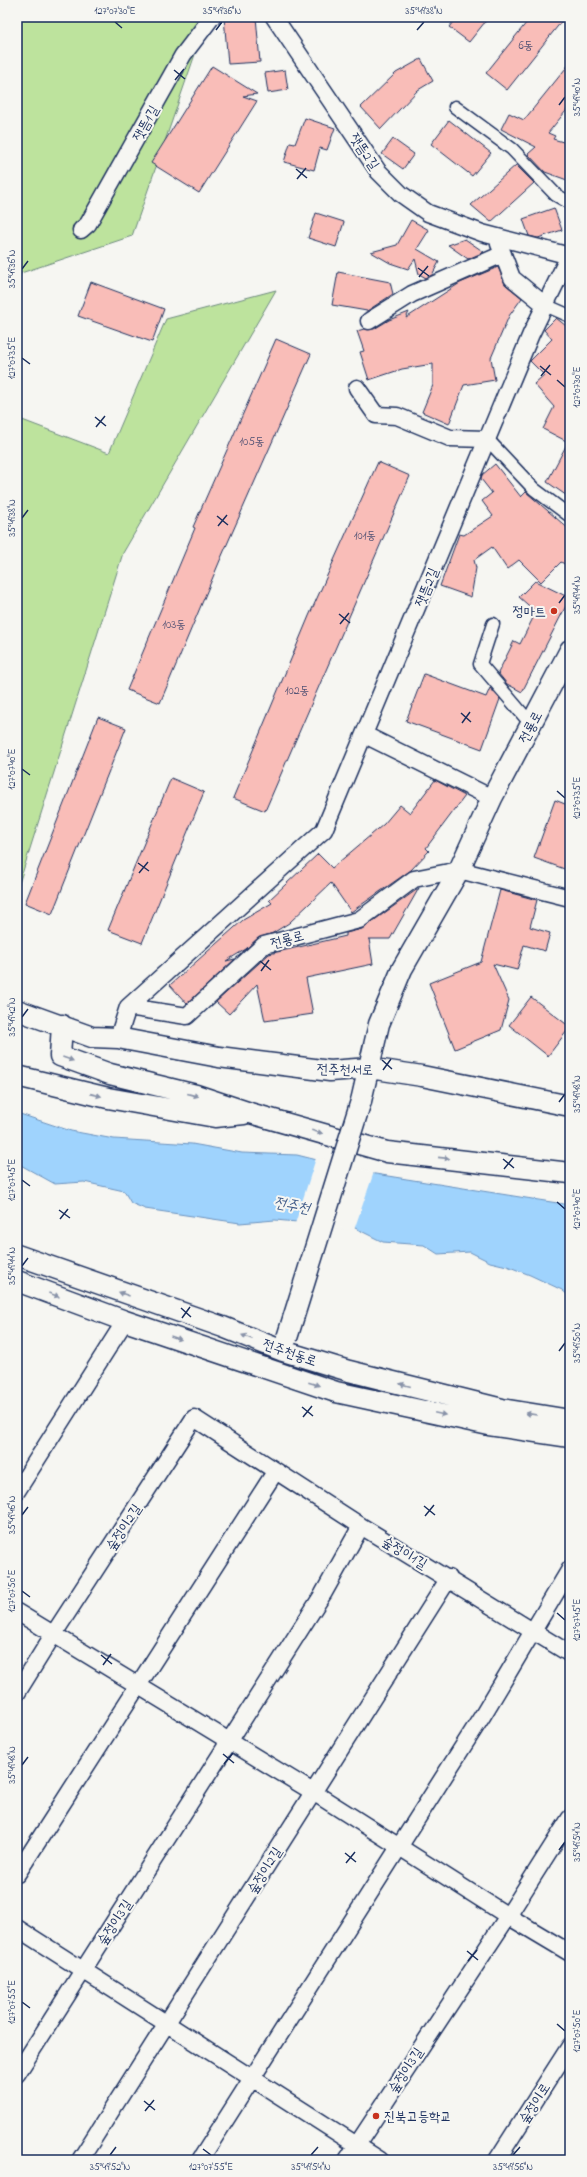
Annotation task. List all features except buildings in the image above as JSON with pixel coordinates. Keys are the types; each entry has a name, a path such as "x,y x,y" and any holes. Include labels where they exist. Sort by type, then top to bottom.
{"street":[{"name":"잿뜸1길","path":"81,230 88,224 183,55 212,17"},
{"name":"잿뜸2길","path":"274,17 378,171 401,194 428,213 482,233 570,255 545,305 487,439 365,735"},
{"path":"455,107 512,149 556,195 570,203"},
{"path":"496,237 512,278 545,305 570,316"},
{"path":"370,321 412,294 503,254"},
{"path":"357,388 376,415 397,416 450,438 487,439 534,489 570,516"},
{"path":"493,624 480,664 531,724"},
{"name":"전룡로","path":"277,1372 361,1101 379,1024 402,969 459,870 492,798 570,650"},
{"path":"118,1038 128,1007 324,830 365,735 492,798"},
{"path":"459,870 570,898"},
{"name":"전룡로","path":"128,1007 187,1016 264,945 359,920 414,879 459,870"},
{"name":"전주천서로","path":"17,1010 92,1037 118,1038 219,1057 330,1071 369,1068 422,1076 570,1106"},
{"path":"62,1025 60,1056 110,1074 196,1095 250,1113 387,1152 570,1173"},
{"path":"17,1076 108,1098 215,1117 250,1113"},
{"name":"전주천동로","path":"17,1255 223,1327 285,1345 349,1371 494,1407 570,1420"},
{"name":"전주천동로","path":"17,1282 125,1321 336,1392 489,1425 570,1438"},
{"path":"17,1491 125,1321"},
{"name":"숲정이1길","path":"194,1418 275,1472 361,1526 449,1578 570,1654"},
{"name":"숲정이2길","path":"17,1693 194,1418"},
{"path":"17,1874 275,1472"},
{"path":"229,1741 323,1594 361,1526"},
{"path":"200,2160 399,1848 570,1569"},
{"name":"숲정이2길","path":"166,2024 449,1578"},
{"path":"17,1612 137,1687 313,1792 399,1848 570,1954"},
{"name":"숲정이3길","path":"20,2069 229,1741"},
{"path":"508,1916 570,1818"},
{"name":"숲정이3길","path":"347,2160 441,2015 508,1916"},
{"path":"17,1928 380,2160"},
{"path":"80,2160 166,2024"},
{"name":"숲정이로","path":"497,2160 570,2046"}],"green space":[{"path":"17,17 208,17 132,236 21,273 17,285"},
{"path":"276,290 123,553 17,890 17,418 109,453 166,319"}],"water":[{"name":"전주천","path":"17,1113 71,1131 114,1139 192,1144 242,1153 297,1155 369,1173 570,1205 570,1297 562,1290 530,1275 507,1266 490,1262 470,1252 438,1254 424,1245 383,1242 353,1227 275,1220 240,1223 145,1209 131,1203 124,1191 84,1182 55,1184 17,1163"}],"pier":[{"path":"316,1158 374,1172 354,1230 295,1224"}],"place":[{"name":"정마트","path":"554,611"},
{"name":"진북고등학교","path":"376,2116"}]}
